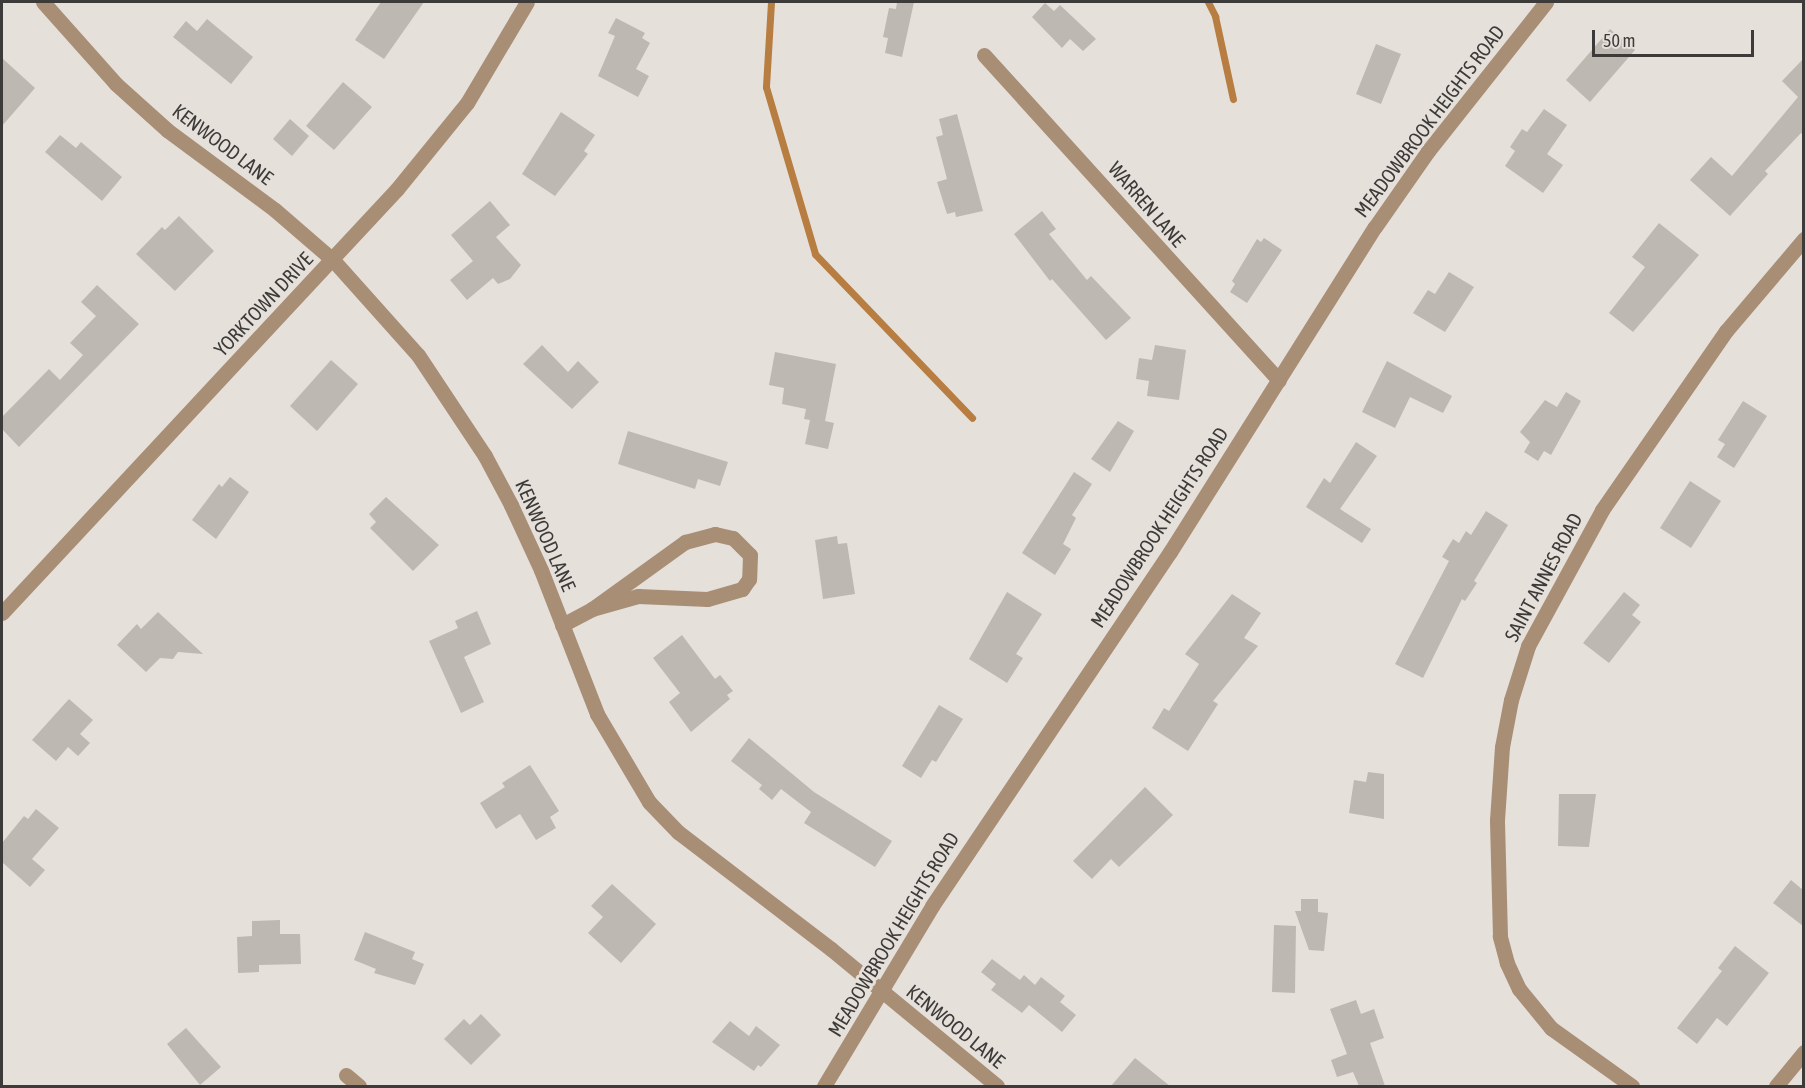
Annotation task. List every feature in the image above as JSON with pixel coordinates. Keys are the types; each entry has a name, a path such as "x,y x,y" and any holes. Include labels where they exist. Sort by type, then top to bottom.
{"street":[{"name":"KENWOOD LANE","path":"43,2 116,84 167,130 275,210 333,260 393,323 449,399 511,505 597,714 649,802 678,832 997,1086"},
{"name":"YORKTOWN DRIVE","path":"2,613 333,260 467,103 527,2"},
{"name":"MEADOWBROOK HEIGHTS ROAD","path":"824,1086 987,820 1170,552 1428,151 1546,2"},
{"name":"WARREN LANE","path":"984,55 1279,380"},
{"name":"SAINT ANNES ROAD","path":"1632,1086 1551,1029 1519,989 1507,963 1500,936 1497,820 1502,747 1510,700 1541,619 1602,510 1726,331 1803,239"},
{"path":"562,625 592,609 667,554 701,535 733,538 750,555 749,579 731,595 707,599 638,596 592,609"},
{"path":"1776,1086 1803,1052"},
{"path":"346,1076 359,1086"}],"building":[{"path":"381,2 424,2 384,59 355,40"},
{"path":"897,2 914,2 902,57 885,53 888,38 883,37 889,8 896,9"},
{"path":"1045,3 1054,11 1060,5 1096,39 1083,51 1070,39 1062,48 1032,17"},
{"path":"616,18 645,33 642,38 650,43 636,69 649,76 638,97 598,76 615,36 608,33"},
{"path":"207,19 253,57 231,84 173,37 186,21 197,31"},
{"path":"1610,29 1635,50 1590,102 1566,80"},
{"path":"1376,44 1401,54 1381,104 1356,94"},
{"path":"2,58 35,88 2,126"},
{"path":"1803,59 1803,135 1801,133 1765,171 1768,174 1730,216 1690,180 1711,157 1732,176 1798,97 1782,81"},
{"path":"343,82 372,107 334,150 306,126"},
{"path":"1544,109 1567,125 1547,154 1563,165 1543,193 1505,166 1515,151 1510,147 1522,129 1527,132"},
{"path":"561,112 595,135 584,151 588,154 555,196 522,174"},
{"path":"957,114 983,211 956,217 955,212 947,214 937,182 947,179 936,137 943,135 939,119"},
{"path":"290,119 309,136 292,156 273,139"},
{"path":"60,135 76,148 81,142 122,177 102,201 45,152"},
{"path":"490,201 510,225 496,237 521,265 510,279 498,284 493,278 467,300 450,280 473,261 451,235"},
{"path":"1042,211 1056,229 1049,234 1087,280 1091,276 1131,318 1106,340 1052,279 1050,281 1014,234"},
{"path":"179,216 214,251 175,291 136,254 162,227 165,230"},
{"path":"1659,223 1699,255 1633,332 1609,313 1645,267 1632,257"},
{"path":"1264,238 1282,250 1247,303 1230,292 1235,284 1232,281 1257,239 1261,242"},
{"path":"1449,272 1474,287 1445,332 1413,313 1428,290 1435,294"},
{"path":"97,285 139,324 19,447 2,429 2,417 49,369 60,380 83,355 70,343 96,316 81,302"},
{"path":"542,345 568,372 578,361 599,382 572,409 523,364"},
{"path":"1155,345 1186,350 1179,400 1147,396 1149,381 1136,379 1139,358 1152,360"},
{"path":"775,352 836,364 825,421 834,423 828,449 805,444 810,420 804,419 806,409 782,404 784,388 769,385"},
{"path":"331,360 358,384 317,431 290,406"},
{"path":"1387,361 1452,396 1443,413 1410,397 1395,428 1362,412"},
{"path":"1566,392 1581,401 1551,455 1544,451 1538,461 1524,452 1530,442 1520,432 1545,400 1557,407"},
{"path":"1743,401 1767,416 1734,468 1717,457 1725,444 1718,440"},
{"path":"1118,421 1134,431 1110,472 1091,459"},
{"path":"628,431 728,462 720,486 698,479 695,489 618,464"},
{"path":"1356,442 1377,456 1340,509 1371,529 1362,543 1306,507 1324,478 1330,483"},
{"path":"1074,472 1092,484 1072,515 1076,518 1063,544 1071,549 1055,575 1022,553"},
{"path":"230,477 249,492 216,539 192,520 219,484 222,487"},
{"path":"1690,481 1721,501 1691,548 1660,528"},
{"path":"386,497 439,545 413,571 370,528 376,522 369,514"},
{"path":"1486,511 1508,525 1474,581 1477,583 1465,601 1462,599 1423,678 1395,664 1449,561 1442,557 1453,539 1459,543 1466,531 1471,535"},
{"path":"837,536 838,544 847,543 855,594 823,599 815,540"},
{"path":"1007,592 1042,614 1016,654 1023,658 1007,683 969,659"},
{"path":"1624,592 1640,605 1632,615 1641,622 1609,663 1583,643"},
{"path":"1232,594 1261,613 1244,638 1258,646 1213,701 1218,704 1188,751 1152,728 1164,708 1169,711 1199,664 1185,654"},
{"path":"477,611 491,644 464,657 484,702 461,713 429,641 458,628 455,621"},
{"path":"158,612 203,654 178,652 173,659 160,658 146,672 117,645 137,624 141,629"},
{"path":"682,635 715,679 720,675 733,691 727,695 730,699 691,732 669,702 680,693 653,658"},
{"path":"69,699 93,720 80,734 90,743 78,756 68,747 56,761 32,740"},
{"path":"939,705 963,719 936,762 932,760 921,778 902,766"},
{"path":"749,738 814,792 892,841 875,867 804,823 811,812 781,789 772,800 759,789 762,785 731,761"},
{"path":"530,765 559,811 550,817 556,828 536,840 520,814 496,829 480,803 505,787 502,783"},
{"path":"1368,772 1384,774 1384,819 1349,813 1354,780 1366,782"},
{"path":"1145,787 1173,815 1119,867 1111,859 1092,879 1073,861"},
{"path":"1559,794 1596,794 1589,847 1558,846"},
{"path":"36,809 59,828 32,859 45,870 30,887 2,862 2,843 24,816 28,819"},
{"path":"1791,880 1803,890 1803,926 1773,903"},
{"path":"612,884 656,924 621,963 588,933 603,917 591,906"},
{"path":"1301,899 1318,899 1318,912 1328,913 1324,951 1309,950 1295,911 1301,911"},
{"path":"280,920 280,934 300,934 301,964 259,965 259,972 238,973 237,937 252,936 252,921"},
{"path":"1274,925 1296,926 1295,993 1272,992"},
{"path":"365,932 415,952 412,959 424,964 415,985 374,973 376,969 354,960"},
{"path":"1735,946 1769,973 1727,1026 1717,1018 1697,1044 1677,1028 1722,971 1718,968"},
{"path":"992,959 1020,980 1024,975 1035,985 1041,977 1065,996 1060,1002 1076,1015 1062,1032 1029,1005 1022,1013 991,990 996,984 981,972"},
{"path":"1356,1000 1361,1014 1374,1009 1384,1038 1370,1043 1385,1086 1359,1086 1353,1072 1337,1077 1331,1060 1347,1054 1330,1009"},
{"path":"481,1014 501,1035 471,1065 444,1039 464,1019 470,1025"},
{"path":"730,1021 749,1036 756,1026 780,1045 761,1067 758,1065 754,1071 712,1042"},
{"path":"186,1028 221,1067 200,1085 167,1044"},
{"path":"1135,1058 1170,1086 1111,1086"}],"waterway":[{"path":"771,2 766,87 815,254 972,418"},
{"path":"1208,2 1215,16 1233,99"}]}
